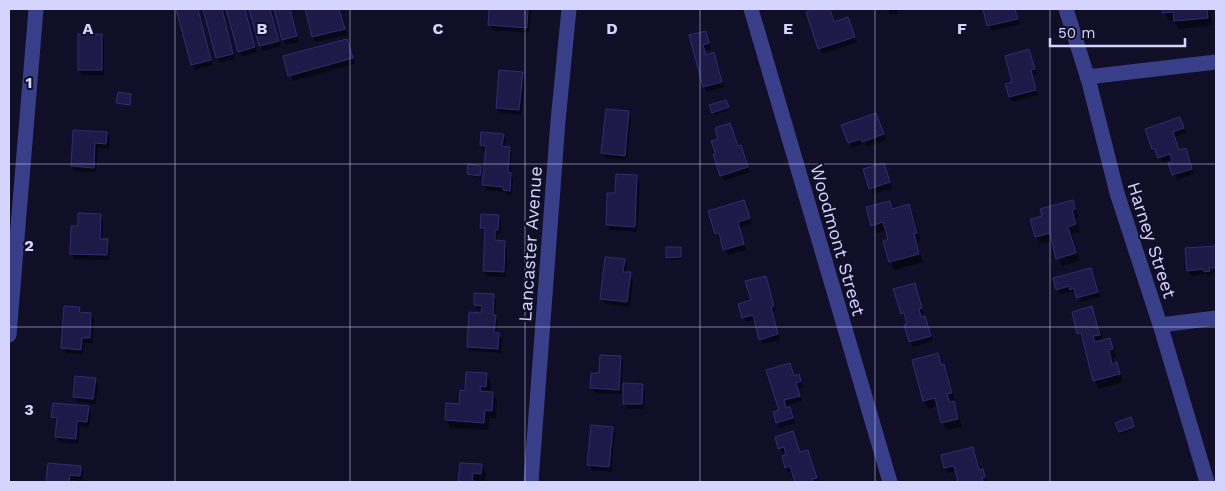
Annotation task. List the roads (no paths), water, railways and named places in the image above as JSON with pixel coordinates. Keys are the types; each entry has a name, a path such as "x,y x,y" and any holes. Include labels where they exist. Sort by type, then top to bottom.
{"street":[{"path":"9,335 36,9"},
{"name":"Lancaster Avenue","path":"531,482 569,9"},
{"name":"Woodmont Street","path":"751,9 890,482"},
{"name":"Harney Street","path":"1066,9 1087,77 1117,193 1160,325 1207,482"},
{"path":"1087,77 1216,62"},
{"path":"1160,325 1216,318"}]}
